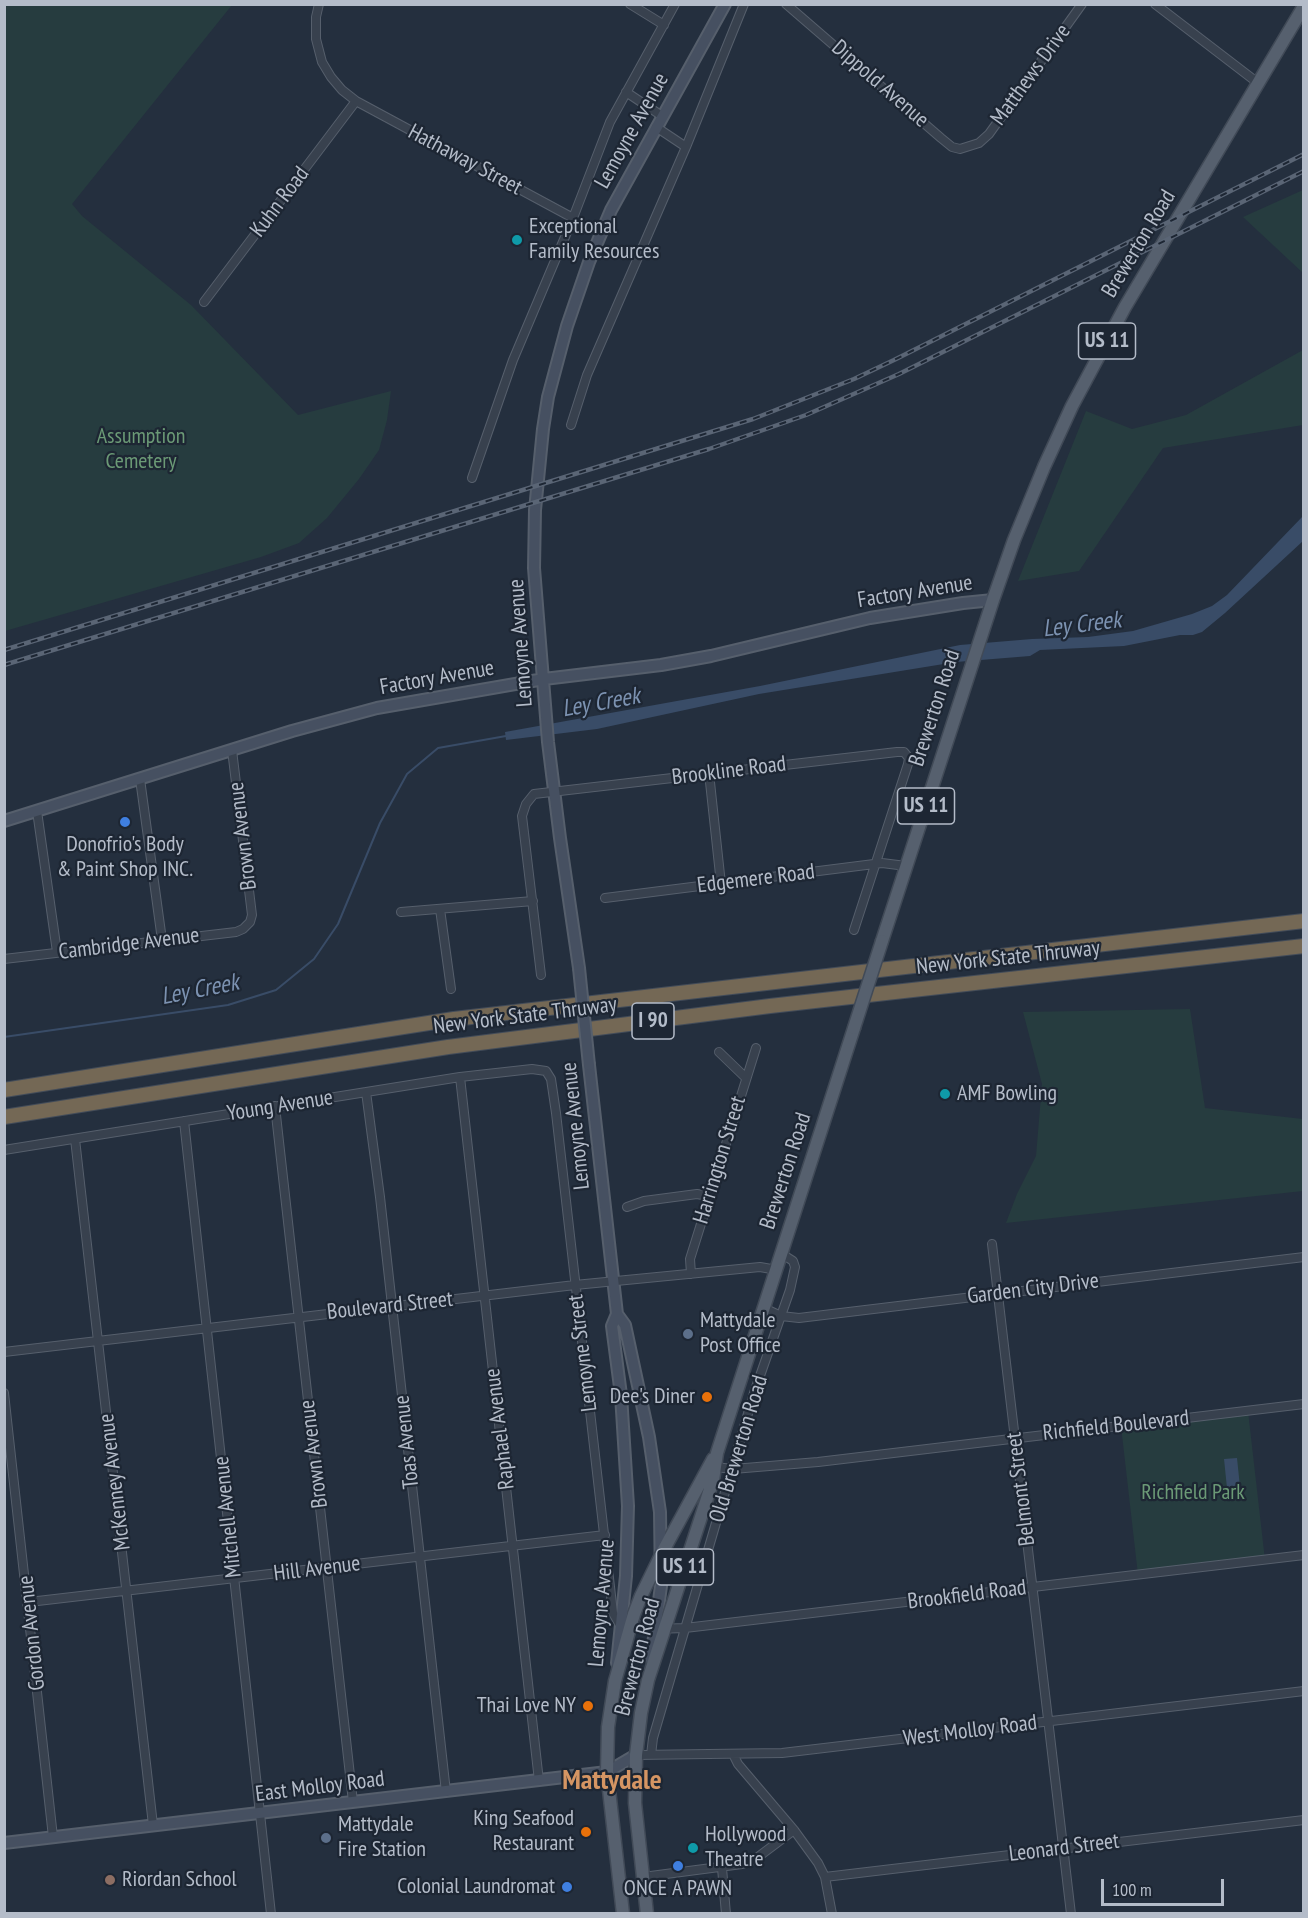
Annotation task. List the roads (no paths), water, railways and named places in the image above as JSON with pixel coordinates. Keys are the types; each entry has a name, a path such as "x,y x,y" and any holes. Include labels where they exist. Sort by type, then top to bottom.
{"highway":[{"name":"New York State Thruway","path":"4,1090 454,1019 1304,921"},
{"name":"New York State Thruway","path":"4,1117 448,1047 770,1006 1304,946"}],"main road":[{"name":"US 11","path":"1258,83 1304,6"},
{"name":"Brewerton Road","path":"647,1914 635,1803 636,1755 640,1713 660,1629 713,1480 717,1453 993,600 1016,533 1072,406 1125,307 1258,83"},
{"name":"Brewerton Road","path":"623,1914 607,1772 608,1727 625,1624 703,1475 717,1453"}],"street":[{"name":"Hathaway Street","path":"320,4 316,17 316,39 322,62 342,90 356,102 573,218"},
{"path":"630,4 664,25"},
{"path":"471,478 513,360 573,218 610,122 675,4"},
{"name":"Lemoyne Avenue","path":"660,1629 662,1553 660,1512 649,1437 625,1325 617,1314 612,1282 579,968 548,742 534,568 534,510 548,397 567,326 589,262 611,210 725,4"},
{"path":"571,425 587,375 686,147 744,4"},
{"name":"Dippold Avenue","path":"786,4 952,147 960,149 979,143"},
{"name":"Matthews Drive","path":"979,143 989,134 1082,4"},
{"path":"1155,4 1258,83"},
{"path":"626,92 662,116"},
{"name":"Kuhn Road","path":"204,302 356,102"},
{"path":"656,128 686,147"},
{"name":"Factory Avenue","path":"4,821 291,731 377,708 544,679 691,660 870,618 953,604 993,600"},
{"name":"Brown Avenue","path":"232,750 252,915 250,922"},
{"name":"Brookline Road","path":"554,791 904,752 909,758 908,764 876,864"},
{"path":"709,773 721,884"},
{"path":"140,779 162,940"},
{"path":"541,975 522,816 523,809 534,795 554,791"},
{"path":"37,811 57,952"},
{"path":"854,930 876,864"},
{"name":"Edgemere Road","path":"605,898 876,864 906,866"},
{"path":"401,912 533,901"},
{"path":"440,909 451,989"},
{"name":"Cambridge Avenue","path":"4,959 236,932 250,922"},
{"name":"Harrington Street","path":"691,1274 690,1259 708,1196 756,1048"},
{"path":"718,1052 746,1078"},
{"name":"Young Avenue","path":"4,1150 460,1077 540,1069 546,1071 551,1079"},
{"name":"Raphael Avenue","path":"460,1077 539,1781"},
{"name":"Lemoyne Street","path":"551,1079 614,1613 625,1624"},
{"name":"Toas Avenue","path":"366,1092 446,1792"},
{"name":"Brown Avenue","path":"274,1106 353,1802"},
{"name":"Mitchell Avenue","path":"184,1121 271,1914"},
{"name":"McKenney Avenue","path":"75,1138 153,1826"},
{"path":"627,1208 644,1201 697,1194 708,1196"},
{"name":"Belmont Street","path":"992,1244 1000,1293 1071,1914"},
{"name":"Old Brewerton Road","path":"651,1755 653,1738 754,1393 782,1316 795,1267 793,1261 782,1254"},
{"name":"Garden City Drive","path":"764,1308 782,1316 799,1317 1304,1257"},
{"name":"Boulevard Street","path":"4,1352 575,1285 760,1267 777,1270"},
{"name":"Lemoyne Avenue","path":"617,1314 612,1326 621,1395 628,1506 625,1624"},
{"name":"Gordon Avenue","path":"4,1393 29,1602 53,1837"},
{"name":"Richfield Boulevard","path":"715,1467 733,1469 818,1462 1304,1404"},
{"name":"Hill Avenue","path":"29,1602 605,1535"},
{"name":"Brookfield Road","path":"625,1624 660,1629 685,1628 1304,1556"},
{"name":"West Molloy Road","path":"636,1755 782,1753 1304,1691"},
{"name":"East Molloy Road","path":"4,1843 607,1772 636,1755"},
{"path":"733,1755 818,1863 825,1878 832,1914"},
{"name":"Leonard Street","path":"825,1878 1304,1820"},
{"path":"643,1877 742,1864 754,1860 794,1830"},
{"path":"722,1868 726,1914"}],"water":[{"path":"1303,516 1303,541 1225,613 1202,632 1193,635 1180,635 1124,646 1040,650 1030,656 956,662 759,694 597,729 506,740 505,732 760,686 960,645 1088,637 1133,631 1212,606 1227,595"},
{"path":"1237,1458 1240,1487 1227,1488 1224,1459"}],"waterway":[{"name":"Ley Creek","path":"4,1037 228,1005 276,990 314,959 338,924 380,823 407,774 438,748 506,736"}],"railway":[{"path":"4,650 753,419 854,379 894,360 1304,154"},
{"path":"4,665 709,449 806,415 899,374 1304,171"}],"place":[{"name":"Exceptional Family Resources","path":"517,240"},
{"name":"Donofrio's Body & Paint Shop INC.","path":"125,822"},
{"name":"AMF Bowling","path":"945,1094"},
{"name":"Mattydale Post Office","path":"688,1334"},
{"name":"Dee's Diner","path":"707,1397"},
{"name":"Thai Love NY","path":"588,1706"},
{"name":"King Seafood Restaurant","path":"586,1832"},
{"name":"Mattydale Fire Station","path":"326,1838"},
{"name":"Hollywood Theatre","path":"693,1848"},
{"name":"ONCE A PAWN","path":"678,1866"},
{"name":"Riordan School","path":"110,1880"},
{"name":"Colonial Laundromat","path":"567,1887"}],"district":[{"name":"Mattydale","path":"612,1781"}],"park label":[{"name":"Assumption Cemetery","path":"141,450"},
{"name":"Richfield Park","path":"1193,1493"}]}
